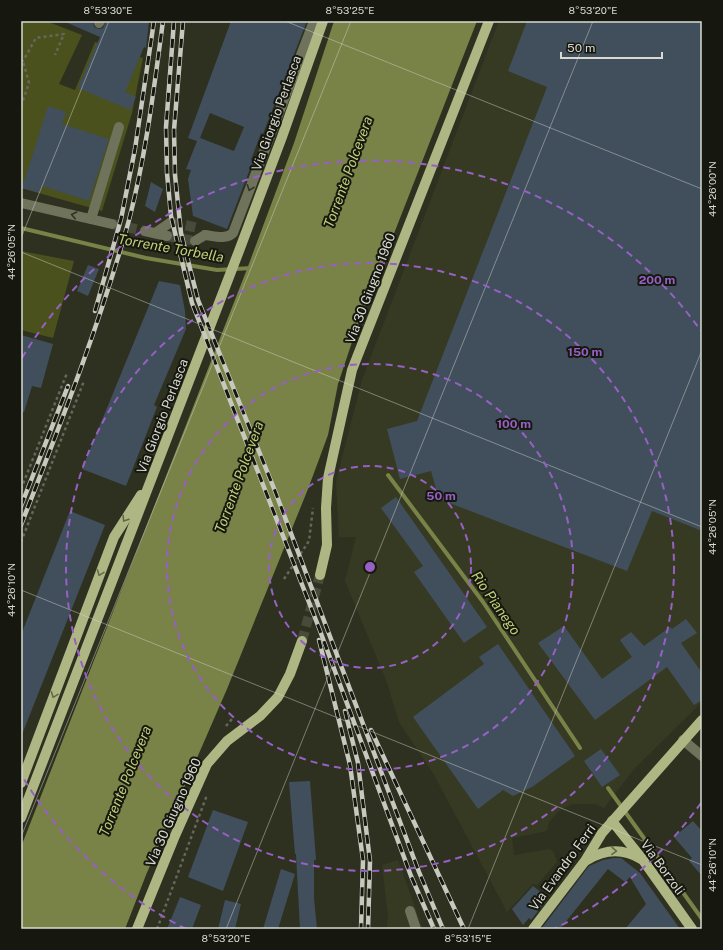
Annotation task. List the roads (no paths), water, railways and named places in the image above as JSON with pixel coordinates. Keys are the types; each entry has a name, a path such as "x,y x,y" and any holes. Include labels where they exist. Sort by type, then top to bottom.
{"main road":[{"name":"Via Giorgio Perlasca","path":"21,818 239,252 323,21"},
{"name":"Via 30 Giugno 1960","path":"320,575 327,545 326,508 328,478 352,370 489,21"},
{"path":"21,783 114,537 152,478"},
{"name":"Via 30 Giugno 1960","path":"137,929 174,838 207,764 227,740 260,716 278,697 290,674 302,641"},
{"name":"Via Evandro Ferri","path":"533,929 585,861 602,833 702,720"},
{"name":"Via Borzoli","path":"612,821 643,860 692,929"},
{"path":"585,861 598,853 616,850 630,853 643,860"}],"street":[{"path":"195,241 201,231 223,237 229,236 233,233 314,21"},
{"path":"91,219 119,127"},
{"path":"21,203 112,224"},
{"path":"167,236 150,232 170,222"},
{"path":"683,740 702,756"},
{"path":"410,911 416,929"}],"water":[{"name":"Torrente Polcevera","path":"334,21 477,21 354,336 338,384 328,435 308,489 227,689 146,875 125,929 21,929 21,847 247,269 294,143"}],"waterway":[{"name":"Torrente Torbella","path":"21,228 146,258 217,270 252,268"},
{"name":"Rio Pianego","path":"388,475 483,602 580,748"},
{"name":"Rio Pianego","path":"608,788 702,919"}],"tunnel":[{"path":"171,222 198,228"},
{"path":"112,224 145,231"},
{"path":"167,236 195,241"},
{"path":"302,641 320,575"}],"railway":[{"path":"95,311 121,219 135,149 154,21"},
{"path":"21,525 65,412 92,336 118,259 129,220 145,146 163,21"},
{"path":"174,21 166,127 167,173 171,216 192,303 319,628 411,876 434,929"},
{"path":"183,21 174,130 175,175 181,233 198,300 275,491 419,872 443,929"},
{"path":"21,506 68,386"},
{"path":"319,640 350,765 363,860 361,929"},
{"path":"345,711 358,763 370,861 368,929"},
{"path":"371,730 464,929"}]}
